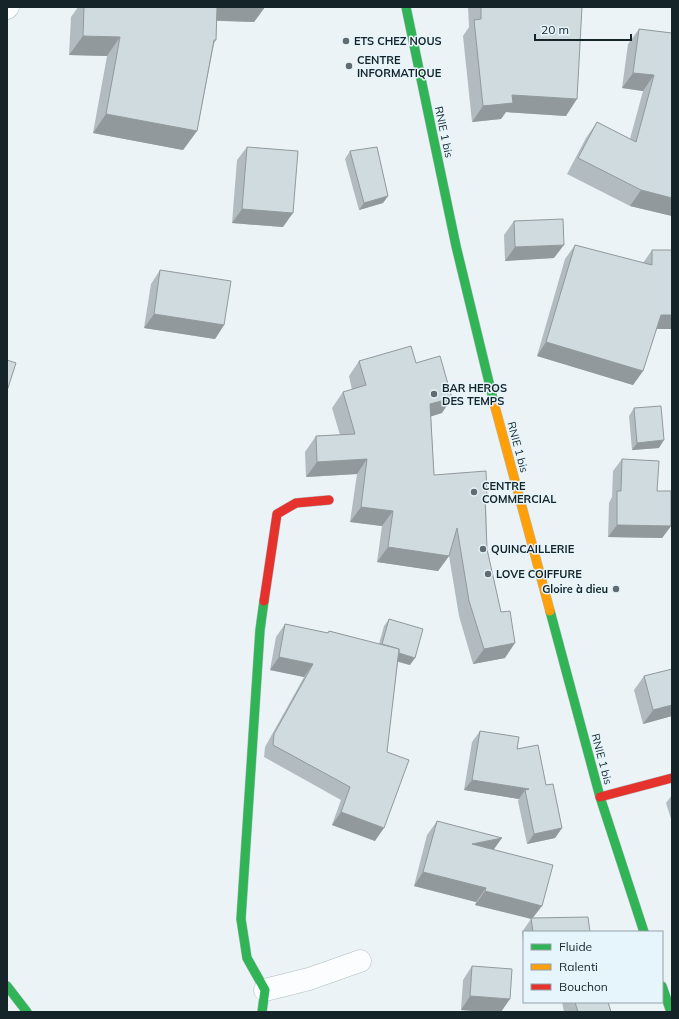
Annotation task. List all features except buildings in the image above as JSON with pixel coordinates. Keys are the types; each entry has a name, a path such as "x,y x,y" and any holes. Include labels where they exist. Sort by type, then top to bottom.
{"main road":[{"name":"RNIE 1 bis","path":"406,7 456,246 495,408 600,798 644,931"},
{"path":"262,1012 265,990 247,958 241,919 260,630 277,514 296,503 329,500"},
{"path":"600,798 672,778"},
{"path":"7,986 27,1012"},
{"path":"663,989 671,1012"}],"street":[{"path":"265,990 309,979 360,960"}],"traffic: fast":[{"path":"406,7 456,246 494,403"},
{"path":"262,1012 265,990 247,958 241,919 260,630 264,601"},
{"path":"550,611 600,797 644,931"},
{"path":"7,986 27,1012"},
{"path":"663,989 671,1012"}],"traffic: slow":[{"path":"494,403 550,611"}],"traffic: jam":[{"path":"264,601 277,514 296,503 329,500"},
{"path":"600,797 672,778"}],"place":[{"name":"ETS CHEZ NOUS","path":"346,41"},
{"name":"CENTRE INFORMATIQUE","path":"349,66"},
{"name":"BAR HEROS DES TEMPS","path":"434,394"},
{"name":"CENTRE COMMERCIAL","path":"474,492"},
{"name":"QUINCAILLERIE","path":"483,549"},
{"name":"LOVE COIFFURE","path":"488,574"},
{"name":"Gloire à dieu","path":"616,589"}]}
